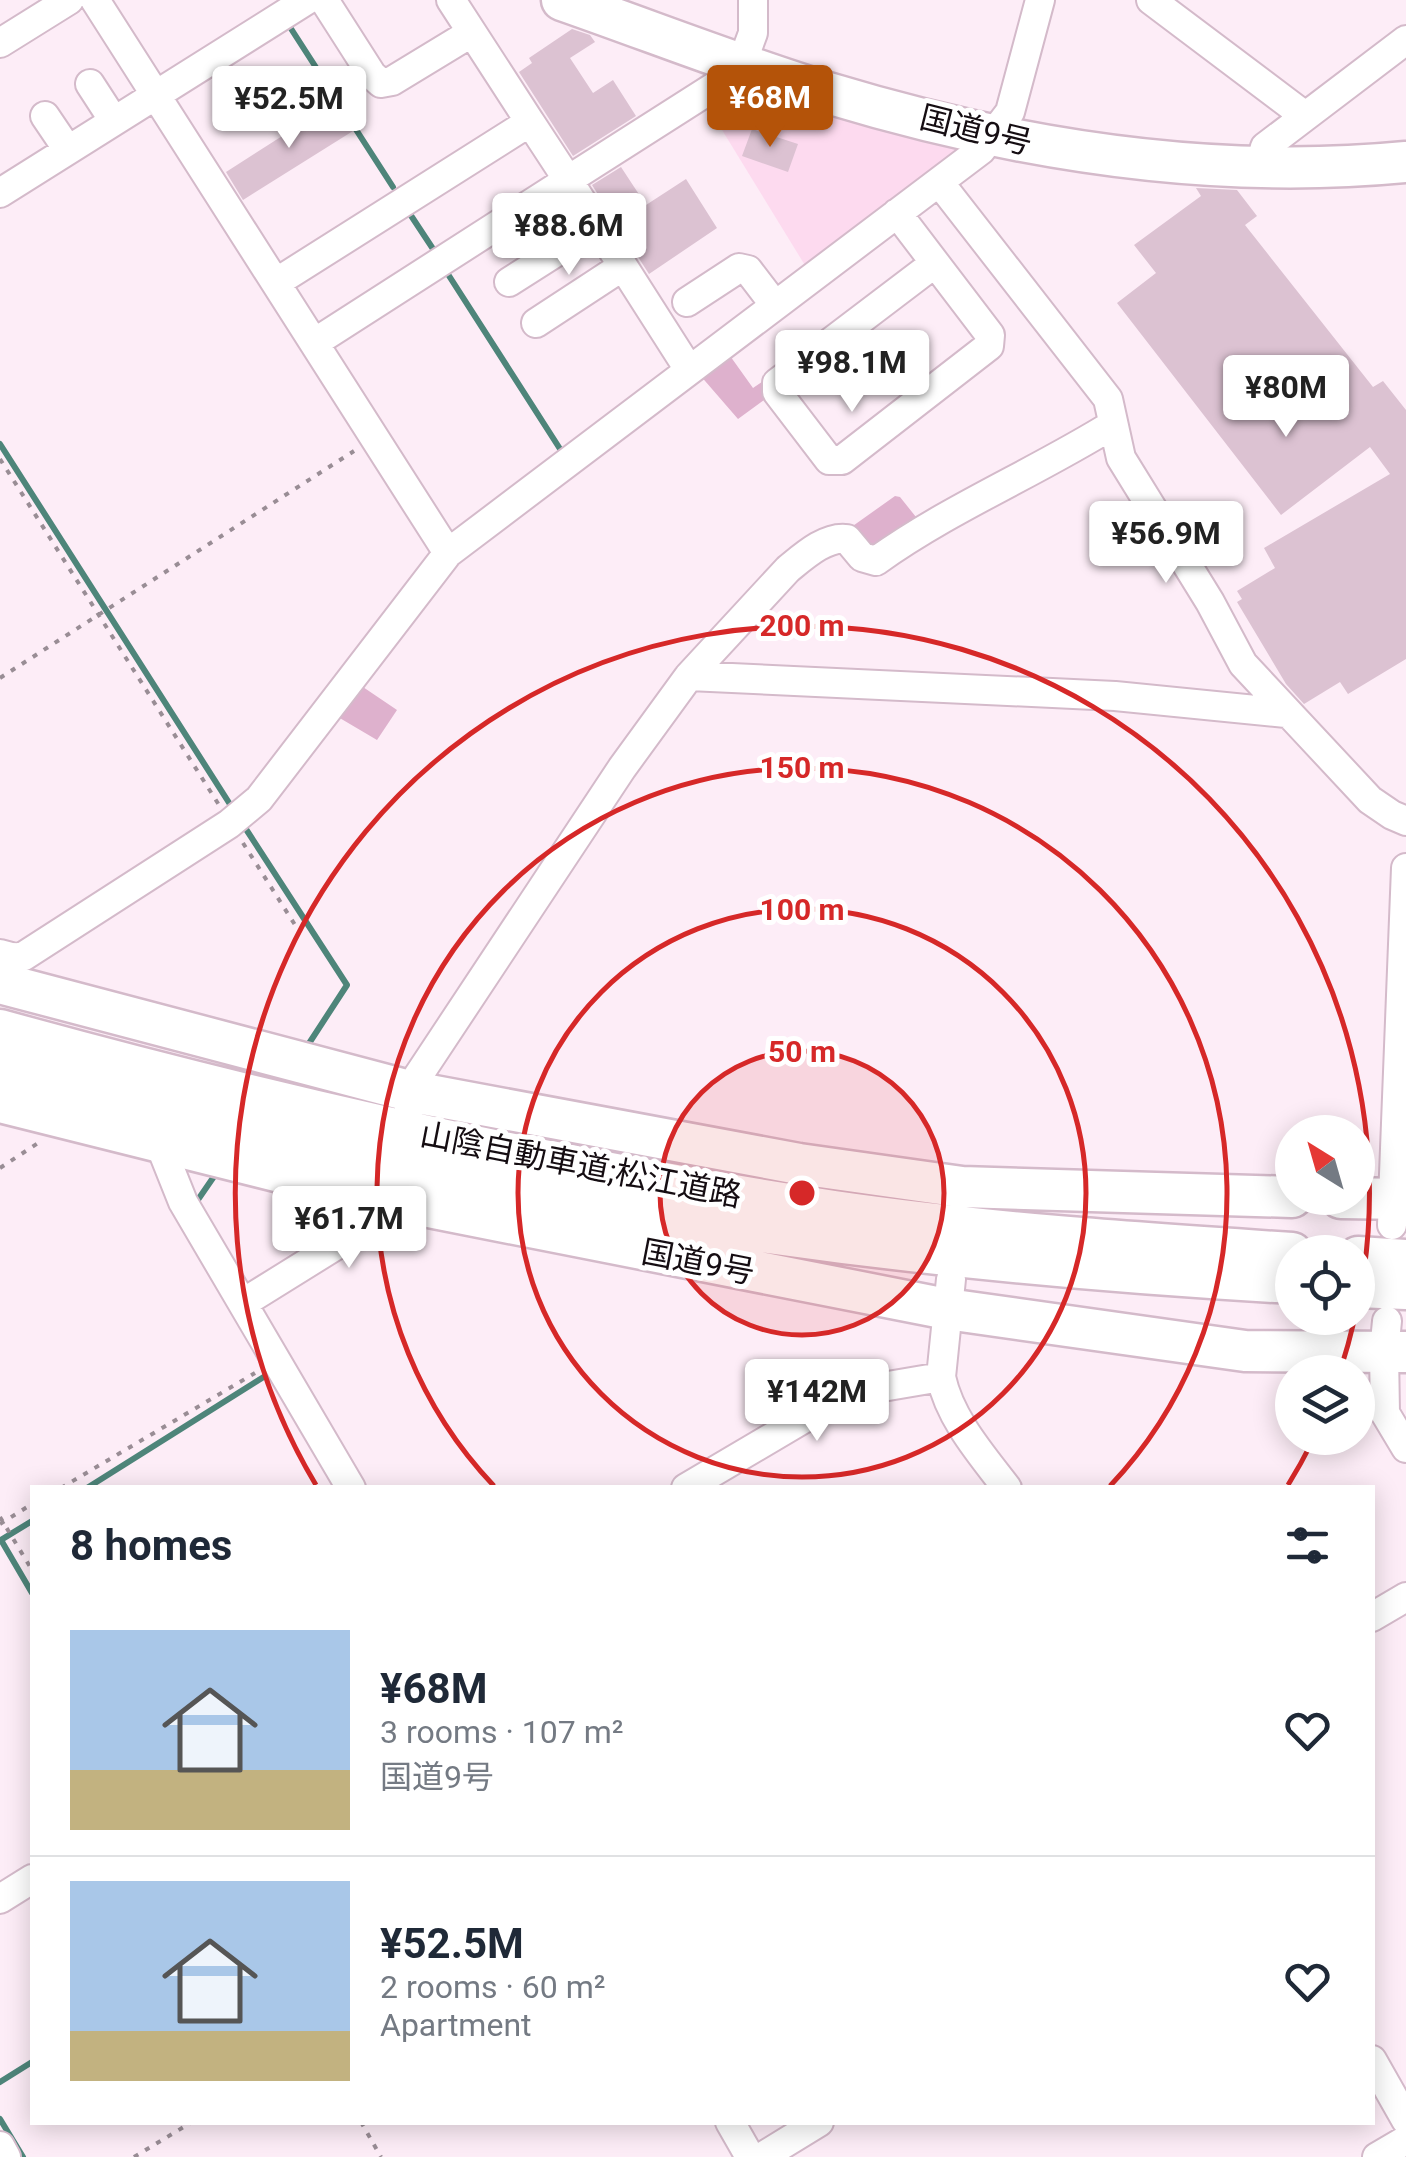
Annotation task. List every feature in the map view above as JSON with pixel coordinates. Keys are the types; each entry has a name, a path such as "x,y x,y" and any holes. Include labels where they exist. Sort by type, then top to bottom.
{"highway":[{"name":"国道9号","path":"562,0 828,93 1046,148 1152,162 1259,169 1406,162"},
{"path":"0,983 410,1105 799,1164 960,1198 1275,1197"},
{"name":"山陰自動車道;松江道路","path":"0,1030 187,1082 425,1137 630,1178 837,1211 1036,1235 1275,1252"},
{"name":"山陰自動車道;松江道路","path":"0,1062 187,1115 400,1166 626,1210 833,1242 1019,1263 1275,1282"},
{"name":"国道9号","path":"0,1102 389,1193 1245,1351 1396,1329"},
{"path":"1375,1211 1399,1220 1375,1242"},
{"path":"1375,1305 1396,1329"}],"street":[{"path":"0,44 68,0"},
{"path":"95,0 448,553"},
{"path":"0,192 307,0"},
{"path":"324,0 381,83 392,81 471,32"},
{"path":"451,0 688,368"},
{"path":"314,343 739,72 753,33 754,0"},
{"path":"0,954 24,956 230,822 259,799 448,553 981,150 1010,112 1040,0"},
{"path":"1151,0 1306,116"},
{"path":"1259,169 1265,147 1406,40"},
{"path":"90,84 114,121"},
{"path":"45,116 68,150"},
{"path":"276,282 530,122"},
{"path":"938,182 1108,399 1120,458 1210,602 1243,664 1370,800 1406,821"},
{"path":"897,212 990,334 989,346 842,460 829,460 777,392 777,383 935,263"},
{"path":"510,282 597,226"},
{"path":"536,323 623,266"},
{"path":"687,302 739,268 748,270 774,304"},
{"path":"410,1105 428,1061 622,768 689,676 788,569 806,554 842,538 876,562 917,532 1112,425"},
{"path":"689,676 1115,696 1286,712"},
{"path":"1399,1220 1400,948 1406,868"},
{"path":"159,1142 183,1202 349,1485"},
{"path":"242,1304 367,1226 379,1216 389,1193"},
{"path":"949,1294 941,1377 962,1427 1004,1485"},
{"path":"1396,1329 1385,1413 1406,1448"},
{"path":"691,1485 847,1393 941,1377"},
{"path":"1375,1615 1406,1597"},
{"path":"0,1899 30,1880"},
{"path":"1375,2065 1406,2120"},
{"path":"732,2125 750,2157"},
{"path":"762,2157 814,2125"},
{"path":"1377,2157 1406,2140"},
{"path":"0,2146 6,2157"}],"path":[{"path":"0,678 374,438"},
{"path":"0,459 297,928"},
{"path":"0,1168 16,1158"},
{"path":"66,1485 263,1368"},
{"path":"30,1505 2,1522 30,1567"},
{"path":"134,2157 187,2125"},
{"path":"363,2125 381,2157"}],"shaded area":[{"path":"749,81 964,146 806,267 708,107"},
{"path":"728,353 753,388 766,379 768,397 738,419 699,374"},
{"path":"895,496 920,522 876,556 850,528"},
{"path":"360,685 397,710 377,740 338,717"}],"building":[{"path":"572,29 590,35 595,42 570,58 593,93 613,80 636,116 573,156 519,72 532,63 529,58"},
{"path":"334,103 353,131 243,200 226,172"},
{"path":"752,129 798,144 788,172 742,156"},
{"path":"621,167 646,205 686,179 717,228 649,274 592,185"},
{"path":"1196,188 1237,190 1257,216 1245,225 1373,387 1383,381 1406,410 1406,659 1348,694 1340,682 1304,704 1286,684 1237,602 1242,599 1237,591 1275,568 1264,548 1390,474 1370,447 1281,515 1117,303 1156,273 1134,245 1201,196"}],"waterway":[{"path":"288,24 393,187"},
{"path":"406,208 437,255"},
{"path":"444,268 562,452"},
{"path":"0,444 233,809"},
{"path":"242,823 347,985 306,1048"},
{"path":"195,1204 215,1175"},
{"path":"92,1485 270,1373"},
{"path":"30,1522 1,1540 30,1590"},
{"path":"0,2082 30,2063"},
{"path":"0,2119 23,2157"}]}
